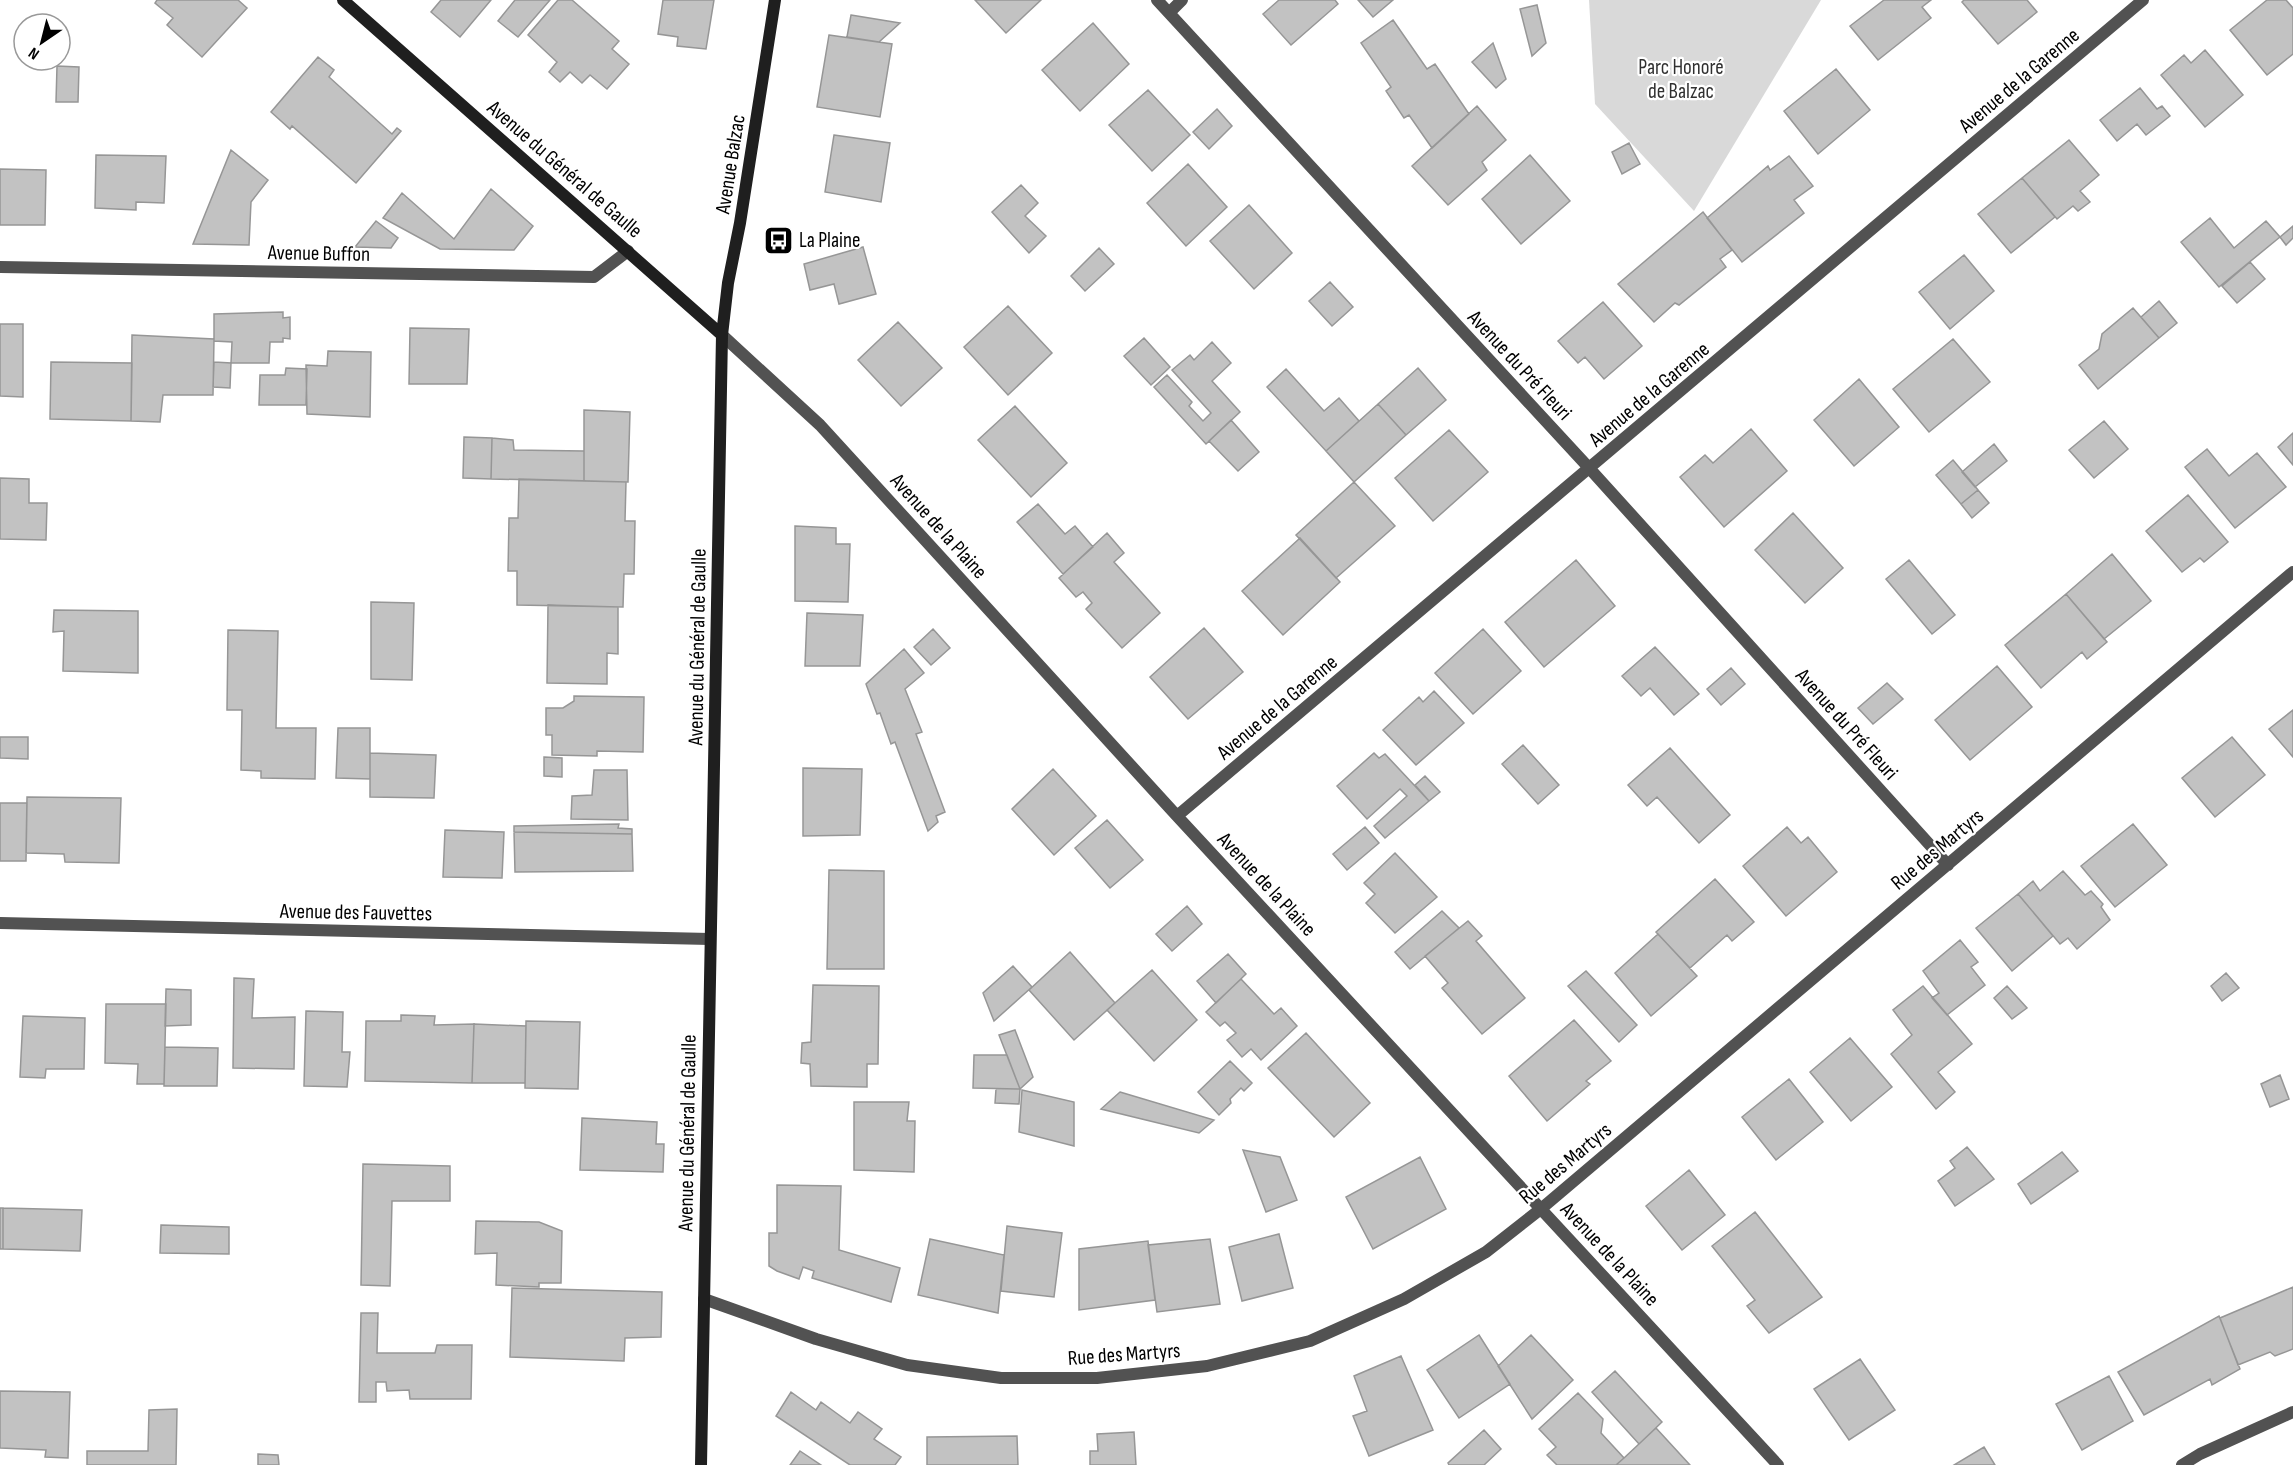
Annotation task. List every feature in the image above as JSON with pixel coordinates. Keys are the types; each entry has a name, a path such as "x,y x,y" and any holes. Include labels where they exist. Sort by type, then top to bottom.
{"street":[{"name":"Avenue du Général de Gaulle","path":"344,0 722,335 701,1465"},
{"name":"Avenue Balzac","path":"722,335 728,284 740,223 775,0"},
{"name":"Avenue du Pré Fleuri","path":"1157,0 1590,469 1948,865"},
{"path":"1169,13 1182,0"},
{"name":"Avenue de la Garenne","path":"1177,816 2143,0"},
{"name":"Avenue Buffon","path":"0,267 594,277 628,251"},
{"name":"Avenue de la Plaine","path":"722,335 820,425 1177,816 1778,1465"},
{"name":"Rue des Martyrs","path":"704,1299 816,1339 907,1365 1001,1378 1097,1378 1207,1366 1310,1341 1404,1299 1486,1252 1542,1208 2293,572"},
{"name":"Avenue des Fauvettes","path":"0,923 710,939"},
{"path":"2182,1465 2200,1454 2293,1412"}],"green space":[{"name":"Parc Honoré de Balzac","path":"1589,0 1821,0 1694,211 1595,104"}],"building":[{"path":"157,0 238,0 247,8 202,57 167,25 173,18 155,3"},
{"path":"441,0 491,0 460,37 431,12"},
{"path":"515,0 550,0 518,37 498,21"},
{"path":"558,0 572,0 619,41 612,49 629,64 607,89 590,75 582,83 570,72 560,82 549,72 557,62 528,35"},
{"path":"663,0 714,0 706,49 677,46 678,37 658,34"},
{"path":"975,0 1041,0 1006,33"},
{"path":"1279,0 1335,0 1338,4 1291,45 1263,14"},
{"path":"1358,0 1393,0 1373,17"},
{"path":"1884,0 1931,0 1922,7 1931,18 1878,60 1850,26"},
{"path":"1964,0 2027,0 2037,12 1998,44 1962,2"},
{"path":"2267,0 2286,0 2293,8 2293,54 2267,75 2230,30"},
{"path":"1537,5 1546,43 1532,56 1520,9"},
{"path":"851,15 900,23 879,42 847,37"},
{"path":"1393,20 1427,69 1435,64 1469,114 1432,148 1409,115 1404,118 1386,91 1391,87 1361,43"},
{"path":"1093,23 1129,64 1080,111 1042,70"},
{"path":"829,35 892,44 880,117 817,107"},
{"path":"1493,43 1506,79 1496,88 1472,62"},
{"path":"2205,50 2243,95 2205,127 2161,75 2184,55 2191,63"},
{"path":"318,57 334,70 329,77 392,134 397,128 401,131 356,183 292,126 290,129 271,112"},
{"path":"72,67 79,67 78,102 56,102 57,72 72,72"},
{"path":"1836,69 1870,110 1818,154 1784,111"},
{"path":"2140,88 2157,109 2162,106 2170,116 2146,135 2137,124 2117,141 2100,120"},
{"path":"1148,90 1190,135 1152,171 1109,125"},
{"path":"1477,106 1506,140 1482,162 1487,170 1448,205 1412,166"},
{"path":"1217,109 1232,126 1209,149 1193,132"},
{"path":"834,135 890,143 881,202 825,192"},
{"path":"2069,140 2099,175 2080,191 2090,202 2078,211 2073,206 2057,219 2022,178"},
{"path":"1629,143 1640,164 1622,174 1612,152"},
{"path":"231,150 268,180 251,202 249,245 193,244"},
{"path":"96,155 166,156 164,203 136,202 136,210 95,208"},
{"path":"1530,155 1570,201 1521,244 1482,199"},
{"path":"1789,156 1813,186 1794,200 1804,213 1742,262 1707,218 1768,166 1770,170"},
{"path":"1188,164 1227,207 1186,246 1147,203"},
{"path":"0,169 46,170 45,225 0,225"},
{"path":"2022,178 2055,217 2011,253 1978,214"},
{"path":"1021,185 1038,203 1025,216 1046,236 1029,253 992,212"},
{"path":"491,189 533,226 514,250 440,249 383,218 402,193 454,239"},
{"path":"1249,205 1292,253 1254,289 1210,241"},
{"path":"1703,212 1732,250 1720,259 1726,267 1679,305 1675,303 1654,322 1618,284"},
{"path":"2210,218 2234,248 2266,221 2280,237 2219,287 2181,242"},
{"path":"376,221 398,238 391,248 355,247"},
{"path":"2293,226 2293,238 2286,245 2280,237"},
{"path":"863,247 876,294 839,304 834,284 810,290 804,264"},
{"path":"1099,248 1114,264 1085,291 1071,276"},
{"path":"1964,255 1994,291 1950,329 1919,292"},
{"path":"2250,262 2265,279 2237,303 2222,286"},
{"path":"1330,282 1353,307 1332,326 1309,301"},
{"path":"2159,301 2177,323 2159,338 2141,317"},
{"path":"1603,302 1642,346 1604,379 1585,357 1578,363 1558,341"},
{"path":"1008,306 1052,353 1008,395 964,347"},
{"path":"2133,308 2159,338 2098,389 2079,365 2099,349 2102,334"},
{"path":"283,312 283,318 290,317 290,339 283,338 283,342 270,342 269,363 231,363 232,342 214,341 214,314"},
{"path":"898,322 942,368 901,406 858,360"},
{"path":"0,324 23,324 23,397 0,396"},
{"path":"410,328 469,329 467,384 409,384"},
{"path":"132,335 214,339 213,395 163,395 160,422 131,421"},
{"path":"1144,338 1170,367 1151,385 1124,356"},
{"path":"1953,339 1990,382 1929,432 1893,389"},
{"path":"1212,342 1231,363 1212,381 1240,412 1206,444 1154,387 1167,375 1192,402 1189,406 1203,421 1211,413 1172,370 1190,355 1194,360"},
{"path":"328,351 371,352 370,417 307,414 306,365 327,366"},
{"path":"51,362 132,363 131,421 50,419"},
{"path":"214,362 231,363 230,388 213,387"},
{"path":"286,368 307,369 306,405 259,405 260,375 285,375"},
{"path":"1418,368 1446,400 1406,435 1378,404"},
{"path":"1286,369 1324,411 1339,398 1359,421 1326,451 1267,387"},
{"path":"1859,379 1899,427 1854,466 1814,420"},
{"path":"1378,404 1406,435 1354,482 1326,451"},
{"path":"1015,406 1067,463 1031,497 978,440"},
{"path":"584,410 630,412 628,482 584,481"},
{"path":"1231,420 1259,452 1238,471 1209,441"},
{"path":"2104,421 2128,449 2094,478 2069,450"},
{"path":"1751,429 1787,471 1724,527 1680,477 1705,455 1713,463"},
{"path":"1449,430 1488,472 1433,521 1395,478"},
{"path":"2293,433 2293,465 2278,447"},
{"path":"464,437 492,438 491,479 463,478"},
{"path":"492,438 513,440 514,450 584,451 584,481 491,479"},
{"path":"1994,444 2007,461 1975,487 1962,472"},
{"path":"2207,449 2229,476 2257,453 2286,487 2235,528 2185,467"},
{"path":"1953,460 1978,490 1961,504 1936,475"},
{"path":"0,478 29,479 29,503 47,503 46,540 0,539"},
{"path":"519,479 626,482 625,521 635,521 634,574 624,574 623,607 517,605 517,571 508,571 509,518 518,518"},
{"path":"1354,482 1395,526 1336,578 1296,535"},
{"path":"1978,490 1989,503 1972,518 1961,504"},
{"path":"2188,495 2228,542 2204,562 2200,558 2182,572 2146,531"},
{"path":"1038,504 1065,534 1075,526 1093,547 1063,574 1017,522"},
{"path":"1793,513 1843,568 1805,603 1755,550"},
{"path":"795,526 836,528 836,544 850,544 848,602 795,601"},
{"path":"1107,533 1124,553 1114,562 1160,613 1122,648 1086,609 1092,603 1083,592 1076,597 1059,578"},
{"path":"1300,538 1340,582 1283,635 1242,591"},
{"path":"2112,554 2151,601 2104,639 2066,594"},
{"path":"1576,560 1615,606 1544,667 1505,622"},
{"path":"1909,560 1955,615 1932,634 1886,579"},
{"path":"2066,594 2107,642 2087,659 2082,652 2041,688 2005,645"},
{"path":"371,602 414,603 412,680 371,679"},
{"path":"548,605 618,607 618,654 607,653 607,684 547,683"},
{"path":"54,610 138,611 138,673 63,671 64,631 53,632"},
{"path":"807,613 863,615 860,666 805,666"},
{"path":"1204,628 1243,672 1188,719 1150,677"},
{"path":"933,629 950,648 931,665 914,647"},
{"path":"1483,629 1521,671 1473,714 1435,673"},
{"path":"228,630 278,631 276,728 316,728 315,779 261,778 261,771 241,770 242,710 227,710"},
{"path":"1655,647 1699,694 1674,715 1650,688 1641,696 1622,676"},
{"path":"904,649 924,673 905,689 922,732 916,734 945,812 936,816 938,822 928,831 895,742 891,744 866,684"},
{"path":"1997,666 2032,707 1970,760 1935,720"},
{"path":"1731,668 1745,684 1721,705 1707,689"},
{"path":"1887,683 1903,699 1873,724 1858,708"},
{"path":"1434,691 1464,723 1416,765 1383,730 1419,697 1423,702"},
{"path":"574,696 644,697 643,752 597,751 597,756 552,755 552,735 546,735 546,708 563,708 574,701"},
{"path":"2293,710 2293,757 2269,729"},
{"path":"338,728 370,728 370,779 336,778"},
{"path":"0,737 28,737 28,759 0,758"},
{"path":"2232,737 2265,775 2215,817 2182,778"},
{"path":"1523,745 1559,785 1538,804 1502,764"},
{"path":"1670,748 1730,815 1699,843 1657,797 1647,806 1628,785"},
{"path":"370,753 436,755 434,798 370,797"},
{"path":"1374,753 1379,758 1385,754 1429,801 1385,838 1374,826 1407,796 1400,789 1367,819 1337,786"},
{"path":"544,757 562,758 562,777 544,776"},
{"path":"803,768 862,769 860,835 803,836"},
{"path":"1053,769 1096,816 1054,855 1012,809"},
{"path":"594,770 627,770 628,820 571,819 572,796 592,795"},
{"path":"1425,776 1440,792 1429,801 1415,785"},
{"path":"27,797 121,798 119,863 65,862 64,854 26,853"},
{"path":"0,803 27,803 26,861 0,861"},
{"path":"1107,820 1143,860 1110,888 1075,848"},
{"path":"619,824 618,828 632,829 632,834 514,832 514,826"},
{"path":"2133,824 2167,865 2115,907 2081,866"},
{"path":"1365,827 1379,843 1347,870 1333,854"},
{"path":"1787,827 1801,843 1808,837 1837,872 1786,916 1743,866"},
{"path":"445,830 504,832 502,878 443,877"},
{"path":"514,832 632,834 633,871 515,872"},
{"path":"1395,853 1437,897 1395,933 1366,903 1375,894 1364,883"},
{"path":"829,870 884,871 884,969 827,969"},
{"path":"2063,871 2085,895 2091,891 2103,904 2101,907 2110,920 2077,949 2068,938 2060,944 2018,894 2033,881 2040,891"},
{"path":"1715,879 1754,922 1732,941 1727,935 1690,968 1656,932"},
{"path":"2018,894 2053,936 2012,971 1976,928"},
{"path":"1187,906 1202,924 1172,951 1156,934"},
{"path":"1442,911 1459,928 1410,969 1395,952"},
{"path":"1468,921 1482,936 1476,941 1525,998 1482,1034 1442,988 1448,983 1425,956"},
{"path":"1658,934 1697,976 1651,1016 1615,973"},
{"path":"1960,940 1978,962 1971,967 1985,985 1947,1015 1932,998 1939,993 1923,971"},
{"path":"1070,952 1115,1003 1074,1040 1029,990"},
{"path":"1228,954 1246,974 1216,1003 1197,981"},
{"path":"1013,966 1032,987 994,1021 983,993"},
{"path":"1152,970 1197,1020 1154,1061 1107,1010"},
{"path":"1586,971 1637,1025 1619,1042 1568,986"},
{"path":"2226,973 2239,988 2222,1001 2211,986"},
{"path":"234,978 254,979 252,1018 295,1017 294,1069 233,1068"},
{"path":"1241,979 1274,1014 1281,1008 1297,1026 1261,1060 1251,1049 1242,1057 1227,1040 1236,1033 1225,1022 1220,1026 1206,1012"},
{"path":"813,985 879,986 878,1064 867,1064 867,1087 811,1086 810,1064 801,1063 802,1043 811,1042"},
{"path":"1923,986 1972,1044 1938,1072 1955,1092 1936,1109 1891,1054 1912,1035 1893,1010"},
{"path":"2007,986 2027,1008 2012,1019 1994,998"},
{"path":"166,989 191,990 191,1025 165,1026"},
{"path":"106,1004 166,1004 164,1084 137,1084 138,1064 105,1063"},
{"path":"306,1011 343,1012 342,1052 350,1052 347,1087 304,1086"},
{"path":"401,1015 435,1016 434,1025 474,1024 472,1083 365,1081 366,1021 401,1021"},
{"path":"23,1016 85,1018 84,1069 46,1069 45,1078 20,1077"},
{"path":"1574,1020 1611,1061 1586,1081 1590,1084 1547,1121 1509,1076"},
{"path":"526,1021 580,1022 578,1089 525,1088"},
{"path":"474,1024 526,1026 525,1083 472,1083"},
{"path":"1015,1030 1033,1077 1020,1089 999,1035"},
{"path":"1306,1033 1370,1103 1334,1137 1268,1068"},
{"path":"1850,1038 1892,1087 1851,1121 1810,1072"},
{"path":"165,1047 218,1048 217,1086 164,1086"},
{"path":"974,1055 1007,1055 1020,1089 973,1088"},
{"path":"1230,1061 1252,1083 1244,1091 1241,1088 1219,1115 1198,1092"},
{"path":"2280,1075 2289,1099 2270,1107 2261,1084"},
{"path":"1789,1079 1823,1122 1776,1160 1742,1117"},
{"path":"996,1089 1020,1089 1019,1104 995,1103"},
{"path":"1022,1090 1074,1102 1074,1146 1019,1132"},
{"path":"1120,1092 1214,1120 1199,1133 1101,1109"},
{"path":"854,1102 909,1102 907,1121 915,1121 914,1172 854,1170"},
{"path":"582,1118 657,1122 656,1144 664,1144 663,1172 580,1170"},
{"path":"1967,1147 1994,1179 1955,1206 1938,1181 1955,1168 1950,1161"},
{"path":"1243,1150 1280,1157 1297,1200 1266,1212"},
{"path":"2062,1152 2078,1171 2031,1204 2018,1184"},
{"path":"1420,1157 1446,1209 1373,1249 1346,1197"},
{"path":"363,1164 450,1166 450,1201 392,1201 390,1286 361,1285"},
{"path":"1689,1170 1725,1215 1682,1250 1646,1206"},
{"path":"777,1185 841,1186 839,1250 900,1268 891,1302 812,1278 814,1271 803,1267 799,1279 769,1266 769,1233 777,1233"},
{"path":"0,1208 3,1208 3,1249 0,1249"},
{"path":"3,1208 82,1210 80,1251 3,1249"},
{"path":"1755,1212 1822,1297 1769,1333 1747,1306 1755,1300 1712,1246"},
{"path":"476,1221 539,1222 562,1231 561,1283 539,1283 539,1287 496,1285 497,1253 475,1254"},
{"path":"161,1225 229,1227 229,1254 160,1253"},
{"path":"1007,1226 1062,1233 1054,1297 1001,1291"},
{"path":"1279,1234 1293,1288 1242,1301 1229,1247"},
{"path":"930,1239 1004,1255 998,1313 918,1295"},
{"path":"1210,1239 1220,1304 1157,1312 1148,1245"},
{"path":"1148,1241 1155,1300 1079,1310 1079,1249"},
{"path":"2293,1287 2293,1349 2275,1356 2270,1352 2238,1365 2220,1318"},
{"path":"512,1288 662,1292 661,1337 625,1338 624,1361 510,1357"},
{"path":"361,1313 378,1313 377,1353 435,1353 437,1345 472,1345 471,1399 410,1399 409,1390 387,1391 386,1382 376,1382 376,1402 359,1402"},
{"path":"2219,1316 2240,1369 2212,1385 2210,1379 2144,1415 2118,1372"},
{"path":"1479,1335 1510,1384 1459,1418 1427,1370"},
{"path":"1531,1335 1573,1380 1532,1419 1498,1366"},
{"path":"1401,1356 1433,1430 1369,1456 1353,1416 1367,1411 1354,1376"},
{"path":"1860,1359 1895,1410 1849,1440 1814,1389"},
{"path":"1615,1371 1662,1422 1639,1444 1592,1392"},
{"path":"2109,1376 2133,1421 2082,1450 2056,1404"},
{"path":"0,1391 70,1392 68,1458 45,1457 46,1450 0,1448"},
{"path":"791,1392 816,1410 821,1402 850,1423 858,1412 882,1429 874,1439 901,1457 895,1465 850,1465 776,1416"},
{"path":"1578,1393 1603,1419 1601,1433 1624,1458 1616,1465 1557,1465 1547,1455 1556,1447 1539,1429"},
{"path":"177,1409 176,1465 87,1465 87,1451 148,1451 149,1410"},
{"path":"1656,1428 1690,1465 1616,1465 1624,1458"},
{"path":"1484,1430 1501,1449 1484,1465 1449,1465 1448,1463"},
{"path":"1134,1432 1136,1465 1090,1465 1090,1451 1098,1451 1097,1434"},
{"path":"1017,1436 1018,1465 927,1465 927,1437"},
{"path":"1984,1447 1995,1465 1954,1465"},
{"path":"800,1451 821,1465 790,1465"},
{"path":"258,1454 278,1455 279,1465 258,1465"}],"place":[{"name":"La Plaine","path":"778,240"}]}
